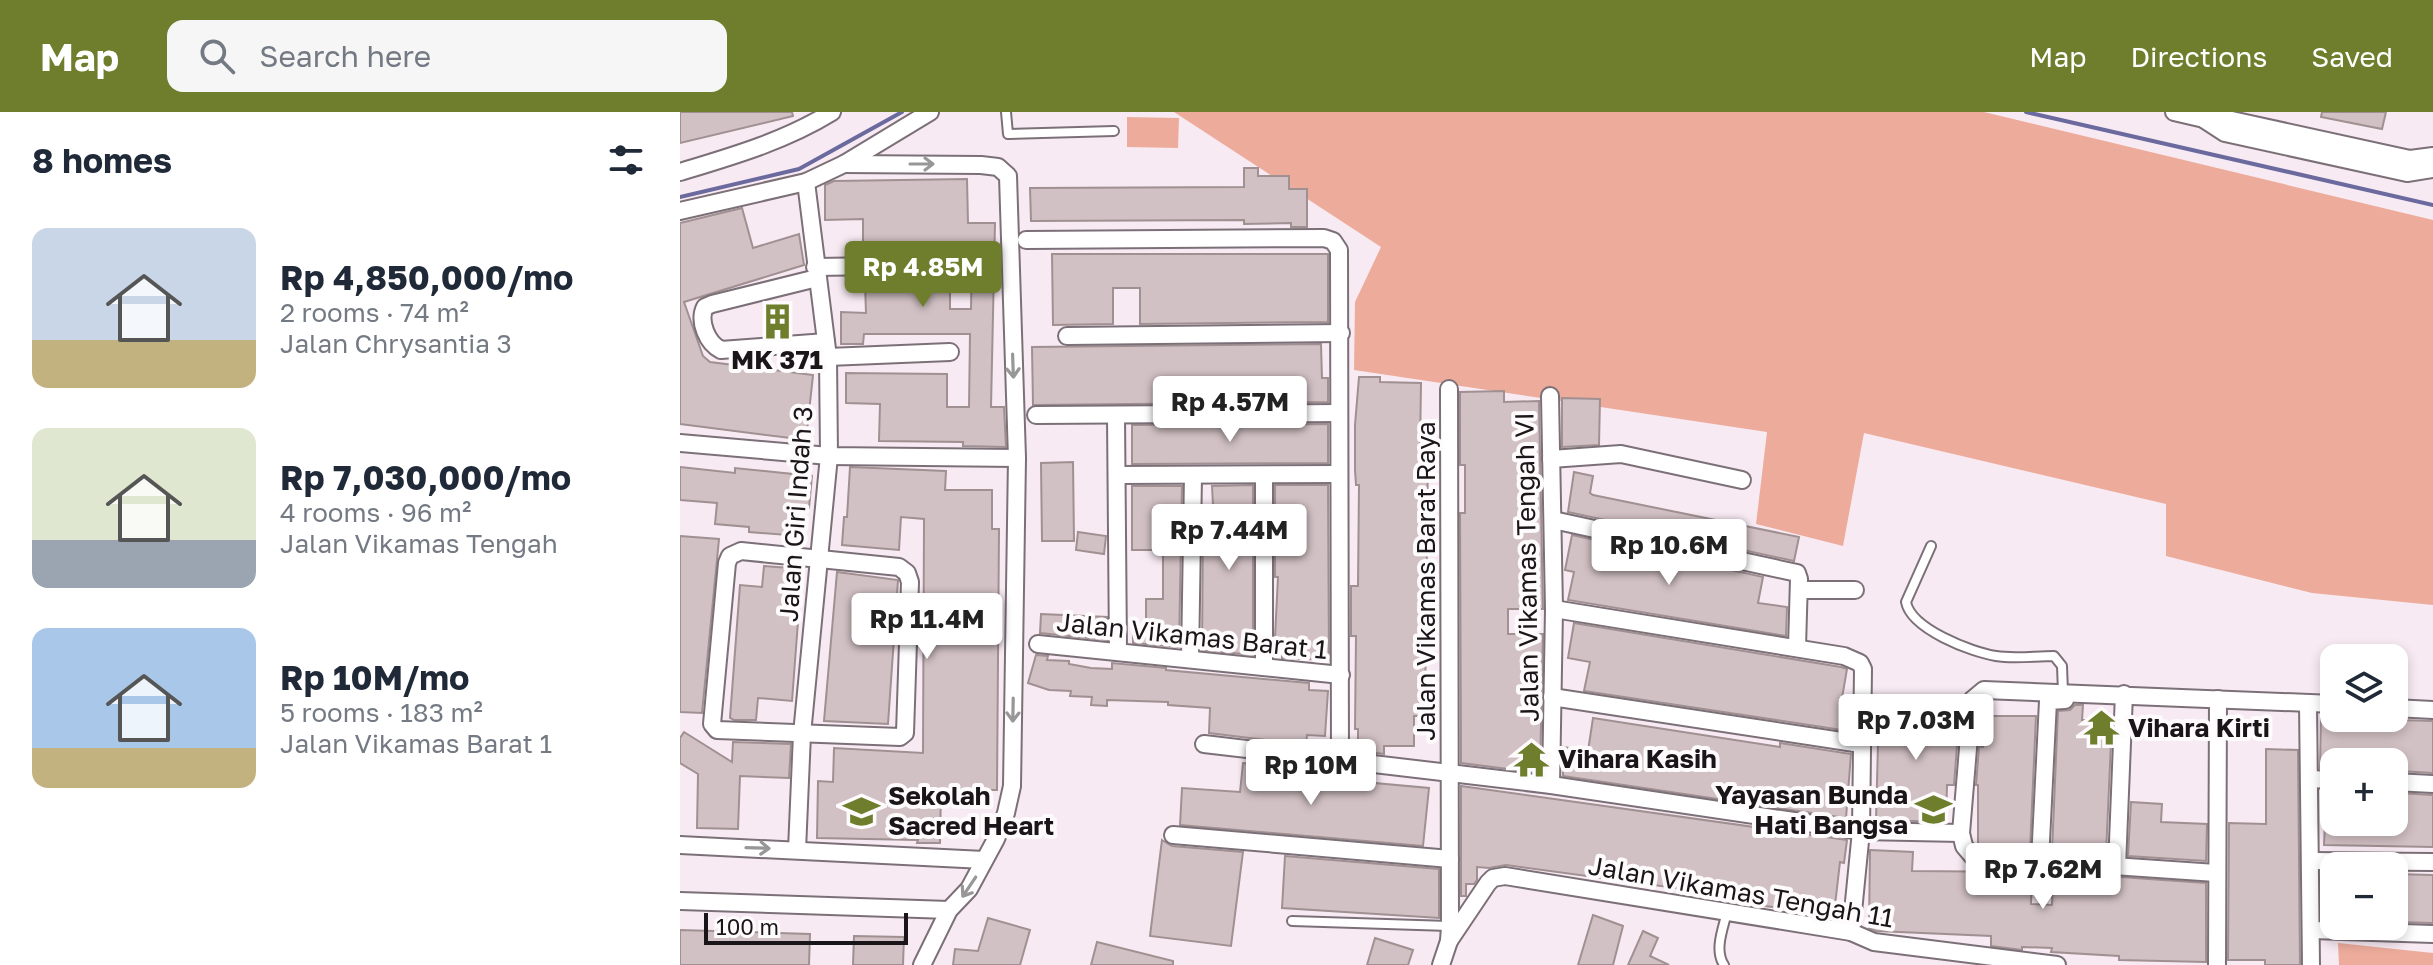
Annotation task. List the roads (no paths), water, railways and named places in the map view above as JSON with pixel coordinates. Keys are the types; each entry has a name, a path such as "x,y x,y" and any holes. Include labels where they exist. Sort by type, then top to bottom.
{"street":[{"path":"680,172 747,152 801,131 832,112"},
{"path":"680,211 806,182 844,164 930,112"},
{"path":"2174,112 2410,159 2433,156"},
{"path":"2236,123 2407,173 2433,169"},
{"path":"844,164 981,165 998,167 1008,176 1017,458 1012,786 1006,813 984,860 969,889 949,910 922,965"},
{"name":"Jalan Giri Indah 3","path":"797,850 802,734 829,456 827,349 806,182"},
{"path":"1026,240 1324,238 1333,241 1339,250 1340,761"},
{"path":"950,352 721,350 712,345 701,316 705,307 712,304 816,272 951,265"},
{"path":"1067,336 1341,333"},
{"name":"Jalan Vikamas Barat Raya","path":"1449,389 1450,933"},
{"name":"Jalan Vikamas Tengah VI","path":"1550,396 1554,609 1551,785"},
{"path":"1036,415 1116,417 1339,413"},
{"path":"1116,417 1118,650"},
{"path":"680,443 829,456 1017,458"},
{"path":"1551,459 1621,454 1742,480"},
{"path":"1118,475 1339,474"},
{"path":"1190,659 1193,476"},
{"path":"1264,476 1264,667"},
{"path":"1553,520 1797,573 1797,647"},
{"path":"741,551 819,559 899,567 907,573 910,582 907,728 900,737 717,730 712,726 730,556 741,551"},
{"path":"1799,590 1855,590"},
{"path":"1554,609 1797,647 1844,656 1860,663 1863,669 1861,831 1851,932"},
{"name":"Jalan Vikamas Barat 1","path":"1038,644 1341,675"},
{"path":"2216,873 1975,859 1964,846 1961,833 1972,700 1984,690 2066,696 2124,694 2320,703"},
{"path":"2117,866 2124,694"},
{"path":"2040,861 2048,701 2066,696"},
{"path":"1552,697 1861,744"},
{"path":"2217,965 2218,699"},
{"path":"2308,703 2311,965"},
{"path":"2408,709 2433,710"},
{"path":"1204,744 1551,785 1861,831 1961,833"},
{"path":"2309,779 2320,779"},
{"path":"2408,783 2433,784"},
{"path":"1173,835 1450,859"},
{"path":"680,845 984,860"},
{"path":"2311,861 2433,862"},
{"name":"Jalan Vikamas Tengah 11","path":"1450,933 1488,883 1493,878 1505,876 1851,932 1874,942 2057,965"},
{"path":"680,901 949,910"},
{"path":"2312,930 2433,934"},
{"path":"1441,965 1450,933"}],"lane":[{"path":"1006,112 1008,134 1114,131"},
{"path":"1931,546 1906,602 1911,616 1963,647 1998,657 2054,656 2062,666 2066,696"},
{"path":"1724,965 1719,949 1727,912"},
{"path":"1292,921 1450,933"}],"waterway":[{"path":"680,197 799,169 902,112"},
{"path":"2026,112 2433,205"}],"place":[{"name":"MK 371","path":"777,321"},
{"name":"Vihara Kirti","path":"2102,728"},
{"name":"Vihara Kasih","path":"1532,759"},
{"name":"Yayasan Bunda Hati Bangsa","path":"1934,810"},
{"name":"Sekolah Sacred Heart","path":"862,811"}]}
